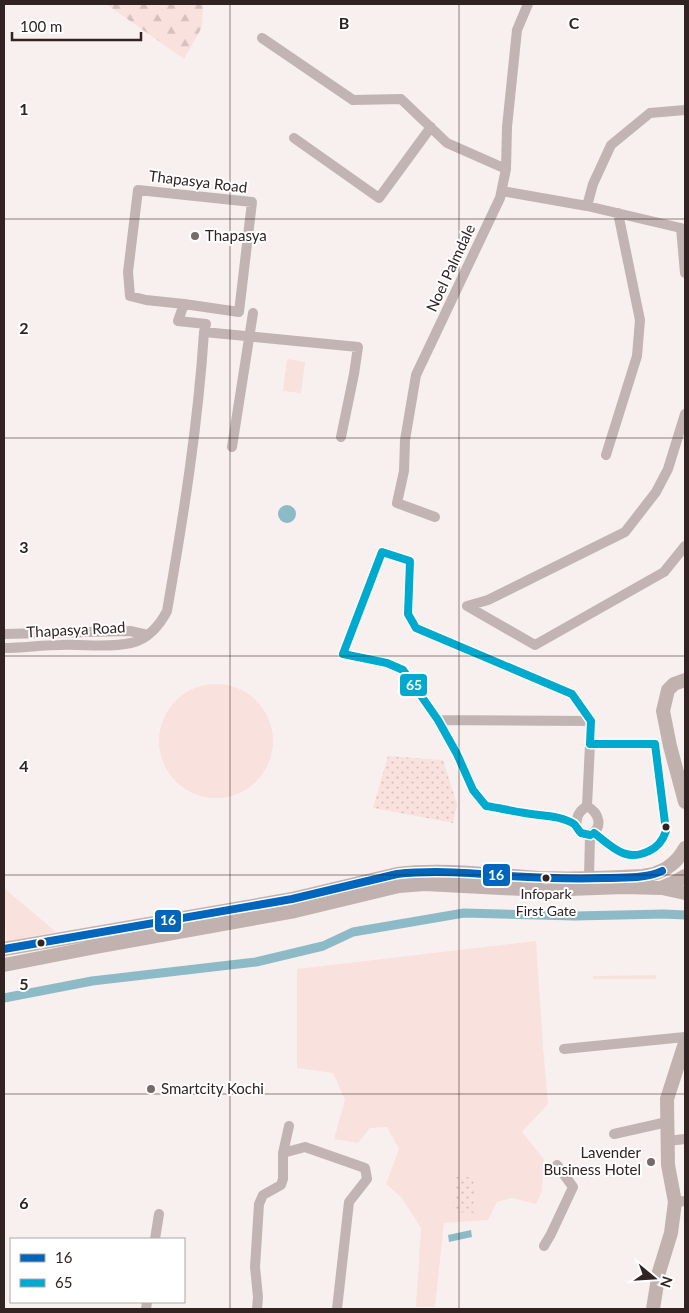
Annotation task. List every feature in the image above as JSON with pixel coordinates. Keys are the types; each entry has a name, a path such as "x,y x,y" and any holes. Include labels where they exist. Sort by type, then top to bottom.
{"main road":[{"path":"685,680 674,684 668,690 663,711 666,731 685,802"},
{"path":"4,965 295,911 399,886 655,874 677,860 685,848"},
{"path":"4,949 292,899 397,874 425,872 497,881 541,890 624,887 661,888 685,893"},
{"path":"661,888 685,876"},
{"path":"653,1309 659,1272 680,1201 668,1165 667,1100 685,1043"}],"street":[{"name":"Noel Palmdale","path":"435,517 397,503 404,471 406,440 416,375 482,240 502,190 506,169 507,127 517,30 528,4"},
{"path":"262,38 353,100 401,99 447,143 506,169"},
{"path":"588,206 593,184 611,145 650,113 685,110"},
{"path":"294,138 379,198 431,127"},
{"name":"Thapasya Road","path":"138,190 252,202 239,312 184,304 146,300 130,296 128,272 138,190"},
{"path":"502,190 588,206 683,228 685,273"},
{"path":"606,455 637,356 640,320 618,213"},
{"path":"184,304 178,321 206,324 204,332 358,347 342,437"},
{"path":"232,447 253,313"},
{"name":"Thapasya Road","path":"4,648 62,644 106,645 132,643 161,624 167,611 182,524 200,394 204,332"},
{"path":"685,414 668,469 656,492 625,532 488,600 467,606 535,645 664,572 685,546"},
{"path":"586,806 591,721 572,694 416,628 408,614 410,561 382,552 343,654 387,662 402,670 438,720 457,754 473,790 486,806 565,820 576,826 581,833 592,834 618,851 630,855 639,856 653,849 662,840 666,831 655,744 590,744"},
{"name":"Thapasya Road","path":"4,634 130,631 148,634"},
{"path":"438,720 591,721"},
{"path":"576,826 577,816 580,810 586,806"},
{"path":"586,806 595,811 598,818 597,827 592,834 590,878"},
{"path":"564,1050 685,1037"},
{"path":"614,1134 667,1122"},
{"path":"257,1309 258,1297 255,1267 259,1204 264,1195 281,1185 283,1179 283,1153 289,1126"},
{"path":"668,1141 685,1139"},
{"path":"283,1153 305,1147 365,1168 368,1179 350,1202 337,1309"},
{"path":"544,1246 573,1187 557,1165"},
{"path":"155,1238 159,1214"}],"green space":[{"path":"106,4 203,4 202,27 184,59"},
{"path":"287,359 305,362 301,393 283,391"},
{"path":"216,684 238,689 256,701 268,719 273,741 268,763 256,781 238,793 216,798 194,793 176,781 164,763 159,741 164,719 176,701 194,689"},
{"path":"388,756 443,760 457,804 453,823 373,808"},
{"path":"4,888 56,932 6,942"},
{"path":"536,941 548,1104 522,1132 544,1159 542,1191 536,1204 512,1198 497,1202 488,1220 444,1223 435,1307 416,1307 421,1228 402,1198 386,1184 399,1149 387,1127 370,1128 358,1143 334,1139 345,1100 333,1073 297,1068 297,969"},
{"path":"656,975 656,979 593,979 593,976"},
{"path":"454,1177 476,1177 475,1213 453,1212"}],"water":[{"path":"287,505 293,508 296,514 293,520 287,523 281,520 278,514 281,508"},
{"path":"471,1230 472,1237 449,1242 448,1235"}],"waterway":[{"path":"4,998 92,981 256,962 323,946 353,932 464,913 575,916 685,915"}],"transit line":[{"name":"65","path":"590,835 581,833 574,824 563,819 486,806 473,790 457,754 438,720 403,670 387,663 343,654 382,552 410,561 408,614 416,628 572,694 591,721 590,744 655,744 666,831 662,840 652,849 633,855 613,848 594,833"},
{"name":"16","path":"4,949 292,899 397,874 453,872 533,877 593,878 642,876 662,871"}],"place":[{"name":"Thapasya","path":"195,236"},
{"name":"Infopark First Gate","path":"546,878"},
{"name":"Smartcity Kochi","path":"151,1089"},
{"name":"Lavender Business Hotel","path":"651,1162"}]}
